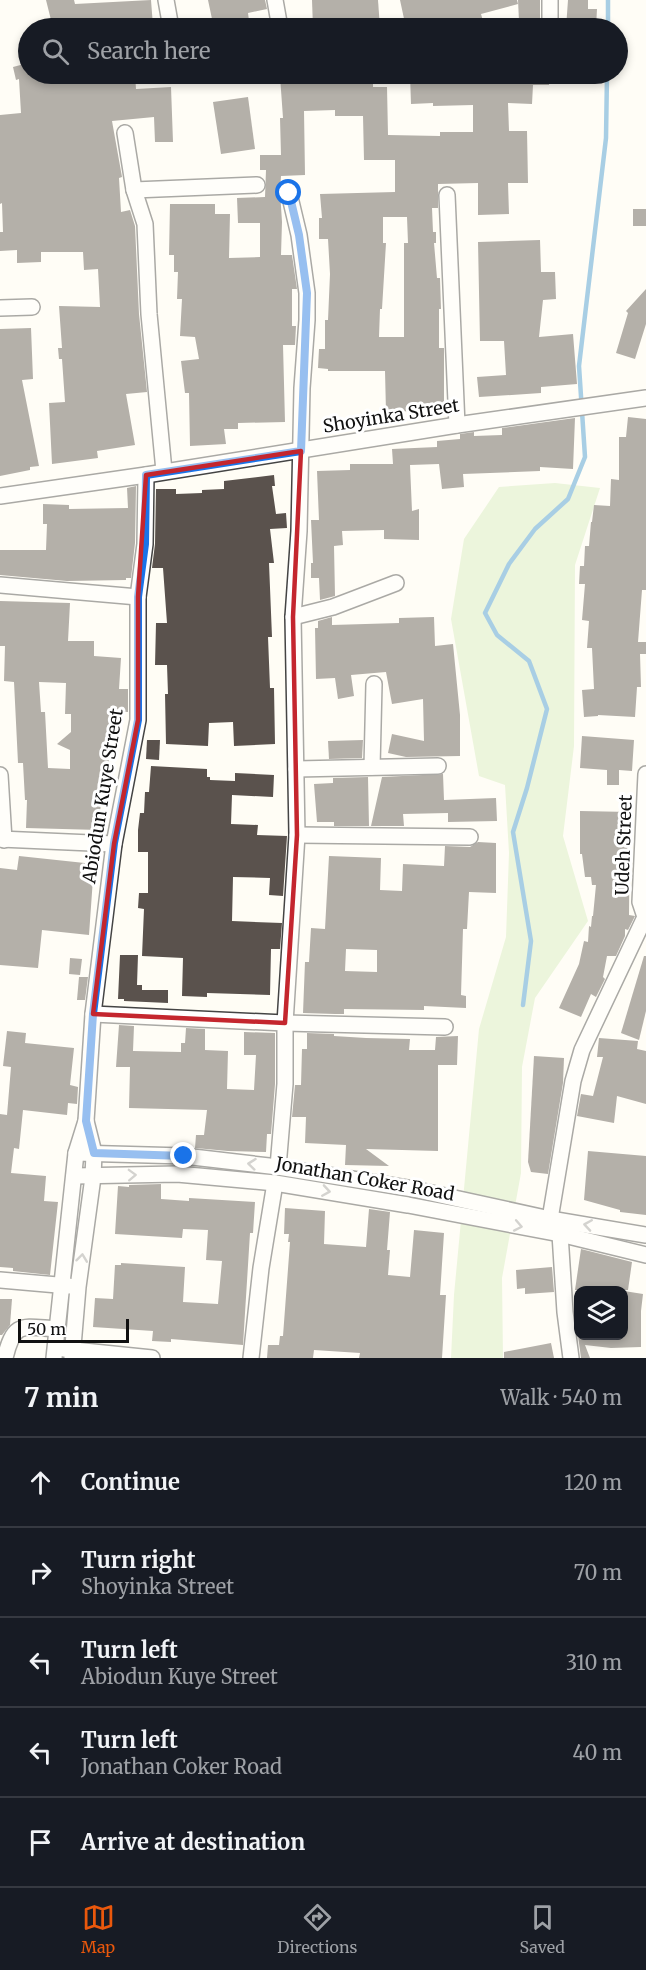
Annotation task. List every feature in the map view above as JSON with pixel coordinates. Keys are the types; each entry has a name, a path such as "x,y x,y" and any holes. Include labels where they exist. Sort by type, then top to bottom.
{"street":[{"path":"166,0 169,18"},
{"path":"275,0 278,18"},
{"path":"550,0 550,18"},
{"path":"125,133 134,190 145,224 149,314 164,471"},
{"path":"134,190 257,185"},
{"path":"278,1167 285,1084 285,1023 297,835 293,617 299,531 307,293 299,235 289,193"},
{"path":"447,195 457,425"},
{"path":"0,308 32,307"},
{"name":"Shoyinka Street","path":"0,496 301,451 572,407 646,398"},
{"name":"Abiodun Kuye Street","path":"54,1353 76,1153 86,1121 93,1014 114,843 138,720 138,597 145,544 146,475"},
{"path":"293,617 333,607 396,583"},
{"path":"0,585 138,597"},
{"path":"372,768 374,684"},
{"path":"296,770 438,766"},
{"name":"Udeh Street","path":"646,774 640,902 646,918"},
{"path":"0,775 2,839 114,843"},
{"path":"297,835 470,837"},
{"path":"550,1219 573,1082 582,1050 646,918"},
{"path":"93,1014 285,1023 445,1027"},
{"name":"Abiodun Kuye Street","path":"72,1354 78,1287 93,1177 94,1153 86,1121"},
{"name":"Jonathan Coker Road","path":"76,1153 184,1156 278,1167 413,1189 550,1219 646,1235"},
{"name":"Jonathan Coker Road","path":"74,1176 177,1174 275,1183 560,1234 646,1255"},
{"path":"251,1358 261,1268 275,1183"},
{"path":"560,1234 565,1312 571,1358"},
{"path":"0,1280 78,1287"},
{"path":"6,1358 10,1339 17,1330 27,1327 57,1329"},
{"path":"54,1353 152,1358"}],"highlighted area":[{"path":"301,451 293,617 297,835 285,1023 93,1014 114,844 138,720 138,597 146,475"}],"green space":[{"path":"555,483 600,488 575,565 574,746 563,836 588,921 535,998 522,1067 521,1173 502,1278 503,1358 451,1358 454,1295 479,1029 506,937 509,853 505,785 479,776 451,619 464,539 499,487"}],"building":[{"path":"46,0 74,0 75,4 151,0 152,18 50,18"},
{"path":"208,0 265,0 267,9 248,13 249,18 212,18"},
{"path":"312,0 378,0 379,18 313,18"},
{"path":"400,0 517,0 518,4 481,14 482,18 404,18"},
{"path":"518,0 540,0 540,18 519,18"},
{"path":"568,0 588,0 588,9 597,9 597,18 567,18"},
{"path":"18,66 18,79 16,80 13,67"},
{"path":"19,84 136,84 136,89 171,87 173,142 155,142 154,117 112,121 122,177 119,178 121,212 130,210 135,226 139,314 147,392 126,394 135,445 97,451 98,458 52,464 49,403 65,402 62,359 59,359 58,348 62,348 59,306 100,307 98,269 84,270 83,252 41,252 41,262 17,263 17,250 0,251 0,232 3,232 2,203 0,204 0,115 21,113"},
{"path":"281,84 373,84 373,87 387,87 388,135 440,136 440,132 473,132 473,105 411,104 410,84 549,84 533,85 532,104 508,103 509,131 527,131 528,183 508,183 509,214 478,215 478,183 438,184 438,208 432,208 433,232 436,232 436,243 434,243 437,278 440,278 439,348 444,348 444,410 386,412 385,371 328,371 328,369 318,368 319,349 325,349 325,320 328,320 330,274 328,239 319,239 319,218 322,218 320,194 395,192 395,160 364,160 363,116 335,116 335,110 304,111 305,175 281,176 280,191 281,255 292,255 297,289 292,289 292,326 296,326 295,345 283,345 285,422 238,423 238,429 224,429 226,444 190,446 189,393 185,393 181,361 199,359 195,337 180,336 182,299 177,299 178,272 174,272 174,255 169,255 170,204 215,204 215,214 230,214 229,258 260,257 260,223 238,223 237,198 265,197 266,170 260,170 260,155 281,155 280,118 283,118","holes":["383,217 407,217 408,243 404,243 404,337 379,337 386,243 383,243"]},
{"path":"248,97 255,149 221,154 213,102"},
{"path":"633,209 646,209 646,226 633,226"},
{"path":"540,240 541,272 555,272 556,299 543,300 539,337 573,334 577,384 541,387 541,393 479,397 477,377 506,375 504,341 480,341 478,242"},
{"path":"646,289 646,324 635,359 616,353 628,313 626,311"},
{"path":"31,328 33,379 22,380 39,466 0,476 0,329"},
{"path":"628,417 646,419 646,590 642,590 638,642 646,642 646,654 640,654 641,687 637,687 635,717 598,715 584,717 582,690 594,689 592,648 587,648 589,621 582,620 585,584 579,584 580,566 584,566 585,546 589,546 594,505 610,506 611,479 619,480 619,437 626,437"},
{"path":"575,418 573,469 540,467 540,471 463,474 464,487 442,489 439,464 410,465 412,511 419,509 419,540 384,539 384,530 342,531 343,545 334,546 335,596 320,600 319,578 311,578 311,563 313,563 311,520 319,520 317,471 350,470 350,464 393,464 392,449 437,447 437,441 460,439 460,434 474,432 474,436 502,435 502,428"},
{"path":"274,475 275,486 272,486 276,514 286,513 287,528 270,529 274,563 269,563 272,637 268,637 270,688 274,688 275,744 234,746 233,722 209,723 208,746 166,744 167,665 155,665 156,623 167,623 163,568 152,568 156,489 176,489 176,494 202,493 202,490 224,489 224,481"},
{"path":"136,486 135,543 131,578 67,581 0,575 0,550 46,550 47,524 43,524 43,504 69,505 69,509 128,508 127,488"},
{"path":"0,601 70,603 68,641 94,641 94,656 121,658 119,689 128,689 128,712 110,711 109,769 103,769 99,830 26,828 27,800 25,800 23,763 18,763 14,682 4,681 5,646 0,646","holes":["39,682 66,683 65,714 71,714 71,732 57,744 70,750 70,769 48,768 45,712 41,712"]},
{"path":"332,617 332,625 399,623 399,618 434,617 435,646 453,644 460,715 460,756 406,757 388,753 392,734 424,741 423,699 392,704 386,672 351,675 354,696 338,699 335,678 316,679 315,628 318,628 318,621"},
{"path":"582,736 634,740 632,771 619,770 619,785 607,785 607,770 580,768"},
{"path":"147,740 160,740 159,760 146,759"},
{"path":"363,740 362,758 329,759 328,741"},
{"path":"151,766 207,769 207,777 210,777 210,780 235,781 235,773 274,775 273,797 232,795 231,824 258,825 257,835 287,836 283,896 269,895 270,878 233,877 232,921 282,923 280,949 271,949 270,995 207,993 207,997 182,996 183,958 142,956 144,909 138,908 139,893 148,893 148,852 138,852 138,830 140,813 144,813 145,792 149,792"},
{"path":"443,774 444,800 496,798 497,821 448,822 448,813 403,814 404,826 371,826 382,777"},
{"path":"368,777 369,826 334,826 334,822 317,822 314,784 333,783 333,778"},
{"path":"580,811 630,812 629,915 635,916 628,930 625,929 625,936 616,956 607,956 603,977 605,979 596,997 591,994 581,1017 559,1008 579,964 584,941 588,942 589,926 591,927 593,916 596,885 592,885 591,877 585,877 582,854 580,854"},
{"path":"478,842 496,843 496,893 469,892 467,929 463,929 461,995 466,996 466,1008 424,1006 424,1010 344,1009 344,1014 303,1013 305,962 309,962 311,928 325,929 329,856 381,858 380,890 402,891 403,864 444,866 445,846 470,847","holes":["346,949 377,950 377,972 345,971"]},
{"path":"19,856 94,864 89,935 42,930 38,968 0,965 0,868 17,870"},
{"path":"120,955 138,955 137,985 142,985 142,990 168,990 168,1003 118,999"},
{"path":"644,956 646,956 646,1011 639,1040 621,1033"},
{"path":"70,958 82,959 80,975 69,974"},
{"path":"79,977 88,977 85,1000 77,1000"},
{"path":"119,1025 134,1026 133,1051 181,1052 181,1043 185,1043 186,1028 205,1029 205,1050 228,1051 227,1089 254,1090 256,1055 244,1055 244,1032 275,1033 275,1084 271,1134 267,1134 266,1152 195,1148 196,1135 204,1135 207,1110 129,1108 130,1067 116,1067"},
{"path":"7,1031 26,1033 25,1043 74,1048 70,1085 78,1087 77,1104 68,1103 67,1115 23,1110 19,1149 14,1148 11,1173 46,1176 44,1201 58,1202 50,1275 13,1271 13,1268 0,1267 0,1114 7,1115 11,1067 3,1066"},
{"path":"307,1033 410,1039 409,1050 435,1050 436,1037 458,1036 457,1065 438,1065 438,1151 366,1149 389,1166 345,1165 346,1145 305,1143 306,1117 292,1117 295,1085 301,1085 302,1049 307,1049"},
{"path":"599,1038 638,1041 637,1049 646,1051 646,1104 617,1096 614,1123 577,1116 581,1094 593,1096 603,1057 597,1057"},
{"path":"534,1056 564,1058 563,1083 548,1174 531,1172 528,1162"},
{"path":"588,1151 646,1156 646,1215 620,1212 620,1210 584,1200"},
{"path":"161,1184 161,1199 189,1201 189,1198 255,1202 253,1233 250,1233 243,1345 171,1339 171,1342 152,1341 153,1331 93,1327 95,1298 113,1299 115,1265 121,1265 121,1263 185,1267 183,1302 218,1304 222,1261 206,1260 208,1230 183,1229 182,1238 115,1234 118,1186"},
{"path":"285,1208 325,1211 324,1244 366,1247 369,1209 390,1212 388,1275 410,1277 414,1230 444,1233 440,1295 446,1295 442,1358 359,1358 360,1353 314,1350 313,1358 267,1358 268,1345 279,1345 280,1336 283,1336 290,1242 288,1242 289,1234 284,1234"},
{"path":"581,1249 632,1262 628,1290 628,1286 576,1286"},
{"path":"552,1267 554,1292 525,1294 525,1288 517,1289 516,1270"},
{"path":"628,1292 643,1294 641,1347 611,1348 585,1345 590,1358 581,1358 579,1340 628,1340"},
{"path":"0,1299 12,1299 10,1325 2,1335 0,1335"},
{"path":"551,1343 554,1358 504,1358 504,1352"}],"waterway":[{"path":"608,0 608,18"},
{"path":"523,1005 531,941 513,832 547,709 529,661 497,635 485,613 509,564 535,529 568,499 585,457 579,366 606,138 607,84"}],"route":[{"path":"184,1156 94,1153 86,1121 93,1014 114,843 138,720 138,597 145,544 146,475 301,451 307,293 299,235 289,193"}]}
